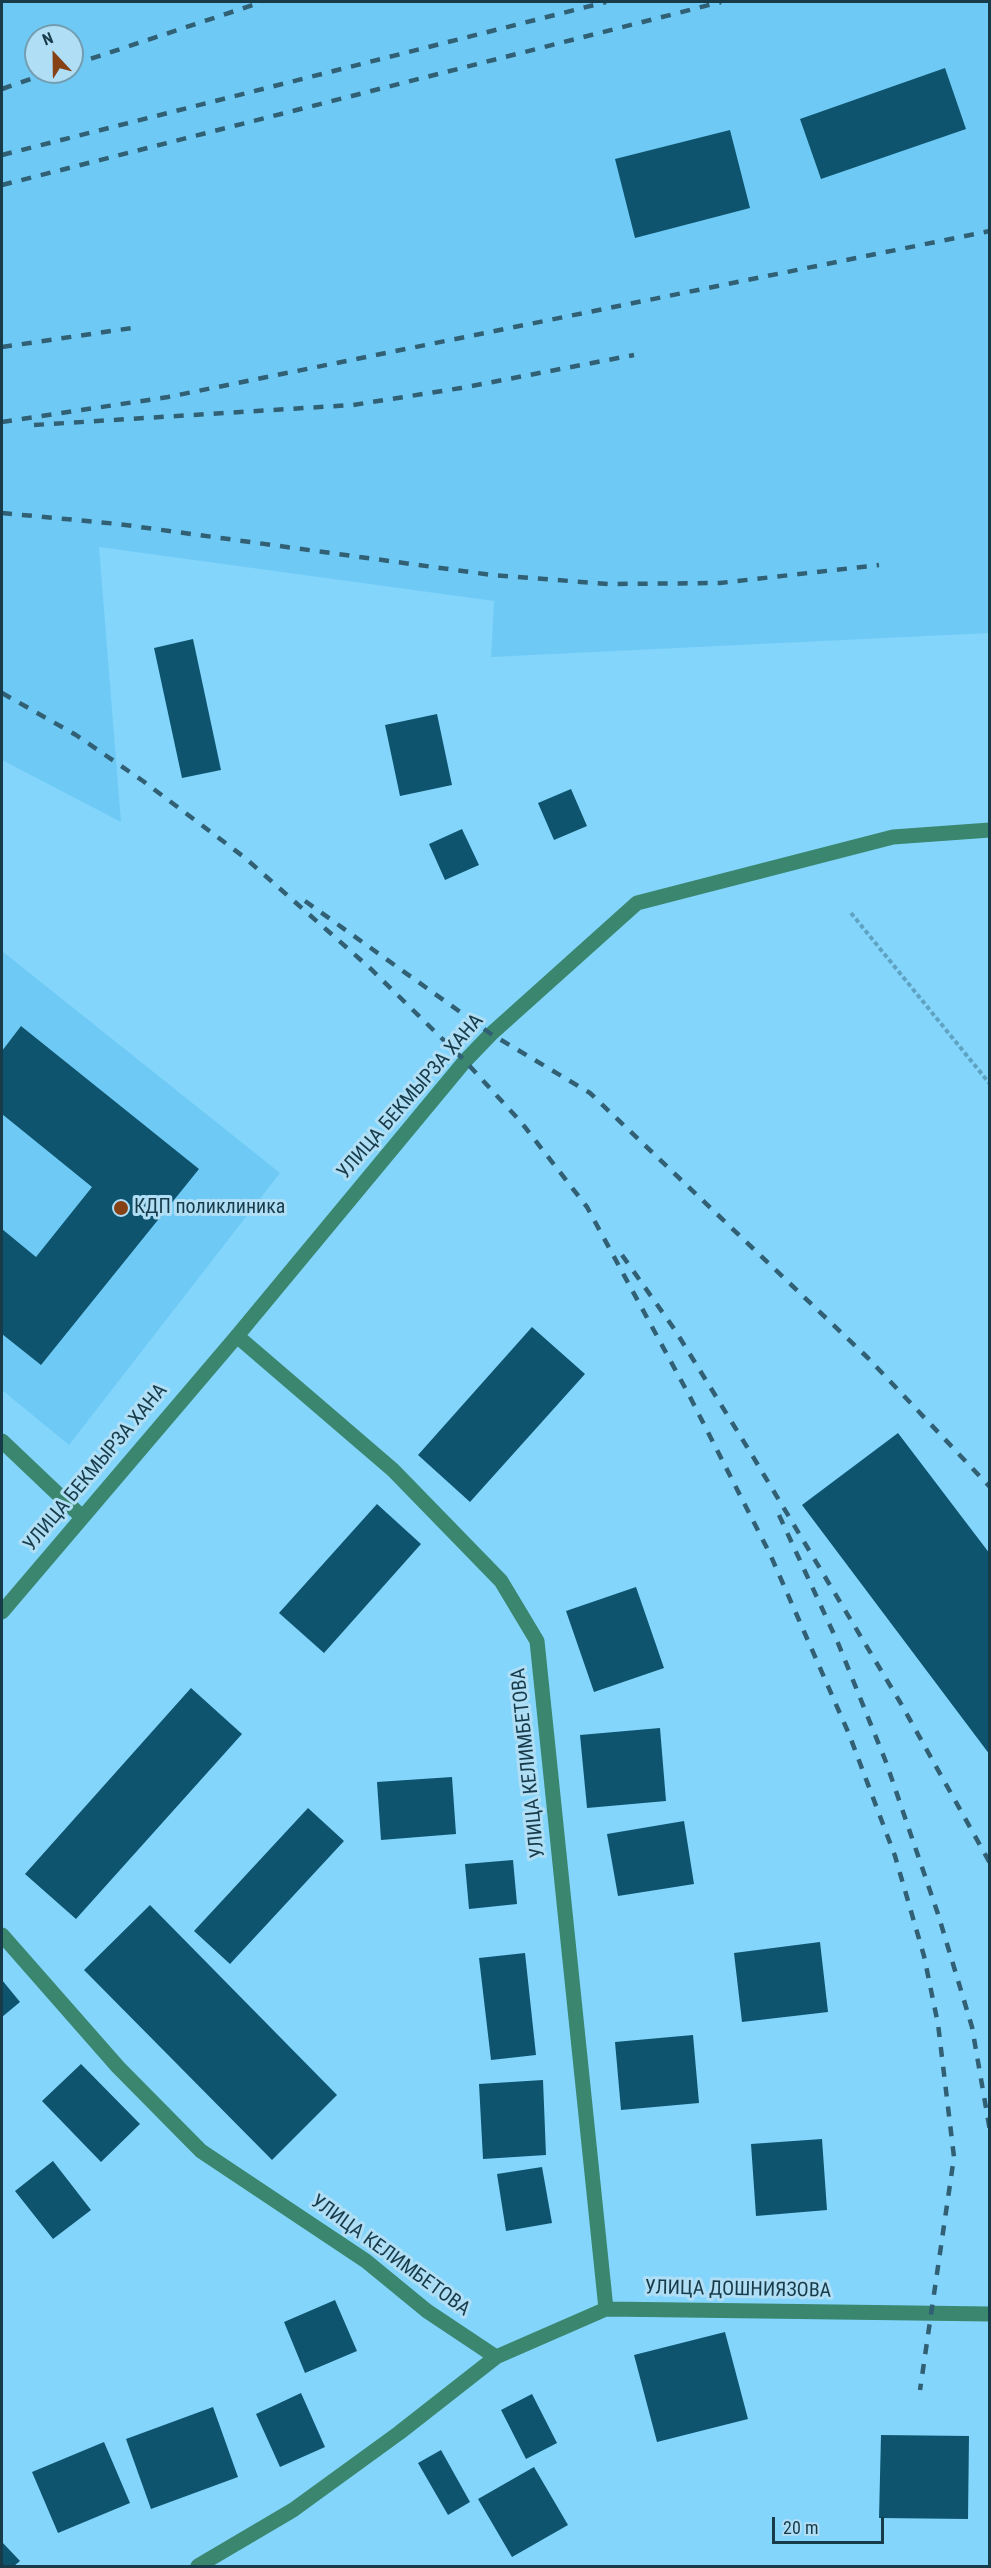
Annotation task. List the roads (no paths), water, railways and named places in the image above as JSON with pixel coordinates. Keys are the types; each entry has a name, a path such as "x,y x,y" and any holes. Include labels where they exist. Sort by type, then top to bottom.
{"street":[{"name":"УЛИЦА БЕКМЫРЗА ХАНА","path":"2,1612 237,1336 465,1061 491,1034 637,903 893,837 990,830"},
{"name":"УЛИЦА КЕЛИМБЕТОВА","path":"237,1336 393,1470 501,1581 537,1641 606,2309"},
{"path":"2,1441 82,1517"},
{"name":"УЛИЦА КЕЛИМБЕТОВА","path":"2,1935 118,2067 201,2151 366,2261 427,2311 496,2357"},
{"name":"УЛИЦА ДОШНИЯЗОВА","path":"496,2357 606,2309 990,2314"},
{"path":"198,2566 293,2510 399,2433 496,2357"}],"railway":[{"path":"84,61 262,2"},
{"path":"2,155 606,2"},
{"path":"2,185 721,2"},
{"path":"2,89 24,81"},
{"path":"2,422 168,397 990,231"},
{"path":"2,347 132,328"},
{"path":"34,425 353,405 461,388 634,355"},
{"path":"2,513 118,524 492,575 608,584 720,583 879,565"},
{"path":"2,693 76,735 143,781 244,857 371,969 465,1061 521,1122 587,1207 689,1395 770,1554 849,1734 895,1856 924,1956 938,2024 954,2157 920,2390"},
{"path":"305,901 491,1034 590,1093 868,1358 990,1487"},
{"path":"622,1255 675,1330 752,1455 900,1702 990,1863"},
{"path":"779,1515 838,1643 886,1762 938,1914 972,2027 990,2131"}],"place":[{"name":"КДП поликлиника","path":"121,1208"}]}
